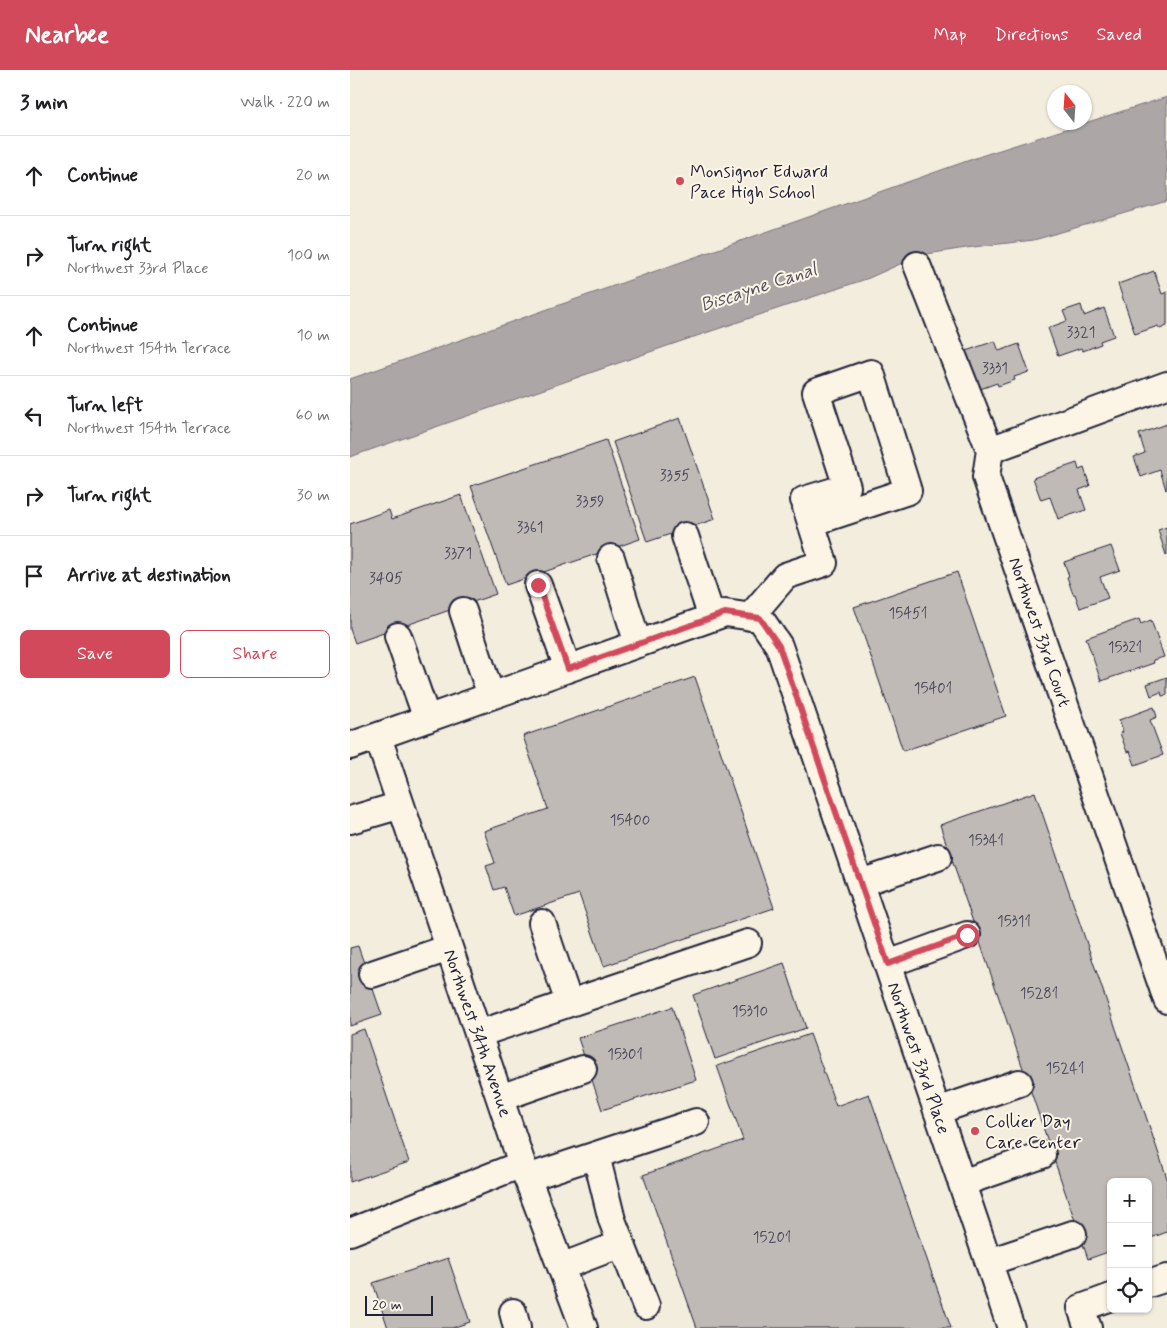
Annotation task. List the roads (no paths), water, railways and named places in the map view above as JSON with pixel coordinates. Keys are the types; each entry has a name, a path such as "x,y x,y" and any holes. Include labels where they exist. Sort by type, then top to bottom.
{"street":[{"path":"917,265 990,450 1167,385"},
{"path":"871,373 908,491 805,502 848,487 816,392 871,373"},
{"name":"Northwest 33rd Court","path":"990,450 986,476 1167,1000"},
{"path":"350,746 725,613 750,616 785,576 824,563 805,502"},
{"path":"685,536 712,618"},
{"path":"611,558 638,644"},
{"path":"538,585 568,669"},
{"path":"463,611 491,696"},
{"name":"Northwest 33rd Place","path":"750,616 760,618 779,646 1011,1328"},
{"path":"398,636 427,719"},
{"name":"Northwest 34th Avenue","path":"378,737 524,1171 584,1328"},
{"path":"350,820 401,805"},
{"path":"860,883 938,857"},
{"path":"542,923 570,1003"},
{"path":"888,964 967,935"},
{"path":"478,1034 748,943"},
{"path":"372,974 449,948"},
{"path":"500,1098 583,1069"},
{"path":"937,1111 1019,1083"},
{"path":"350,1232 524,1171 596,1155 696,1122"},
{"path":"596,1155 612,1220 646,1306"},
{"path":"962,1183 1042,1155"},
{"path":"989,1262 1072,1234"},
{"path":"560,1267 621,1244"},
{"path":"1152,1283 1167,1278"},
{"path":"1088,1328 1081,1308 1107,1298"}],"water":[{"name":"Biscayne Canal","path":"1167,97 1167,201 1034,240 920,255 869,278 670,345 350,457 350,379 984,155 1063,130 1092,130 1092,121"}],"place":[{"name":"Monsignor Edward Pace High School","path":"680,181"},
{"name":"Collier Day Care Center","path":"975,1131"}]}
